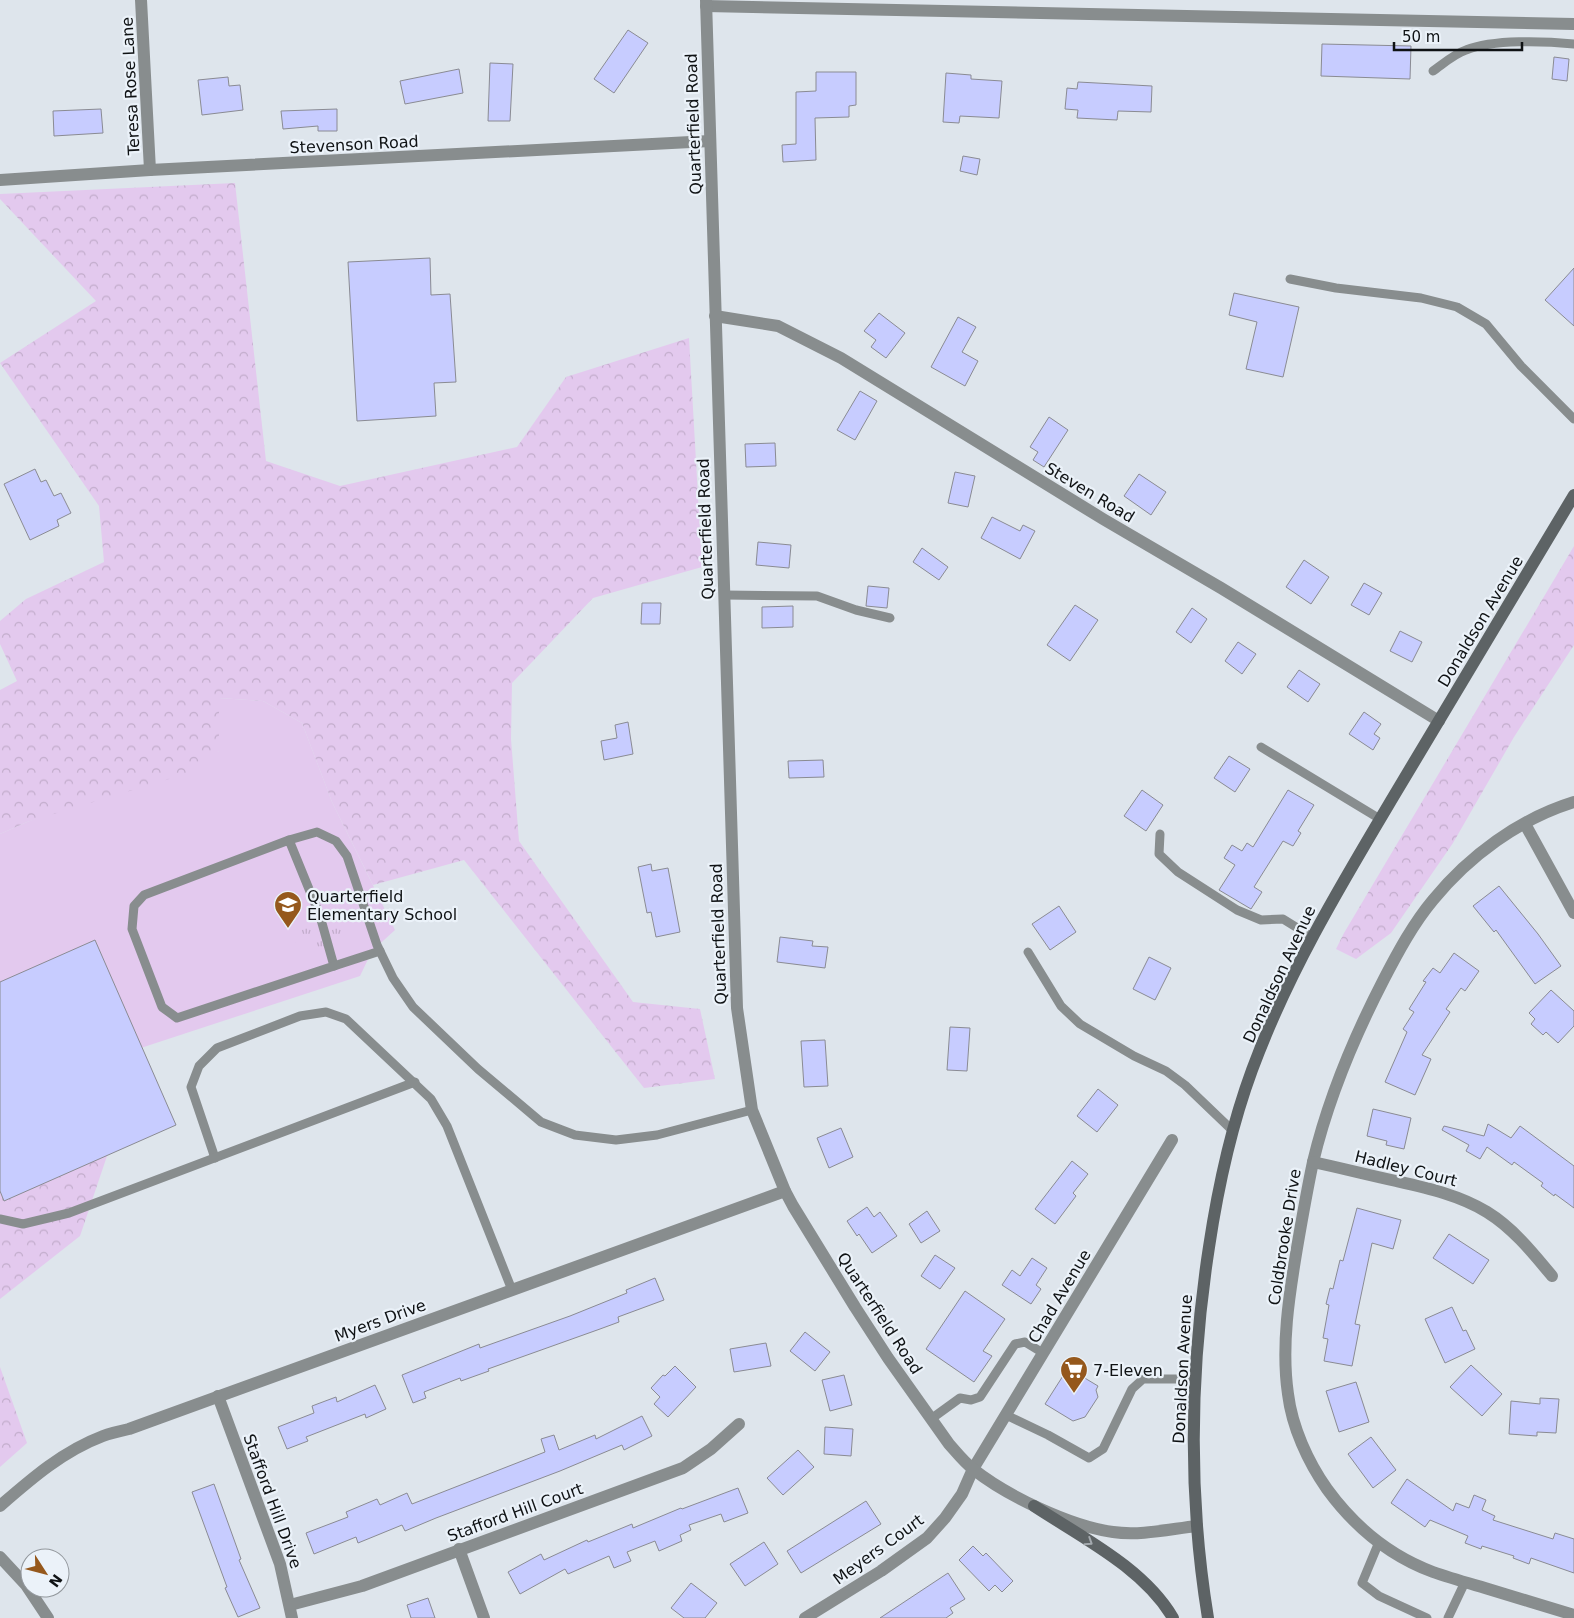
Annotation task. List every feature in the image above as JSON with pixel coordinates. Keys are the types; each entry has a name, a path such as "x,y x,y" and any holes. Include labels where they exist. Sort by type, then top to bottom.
{"main road":[{"name":"Donaldson Avenue","path":"1197,1526 1194,1453 1195,1378 1202,1292 1218,1190 1232,1130 1252,1069 1284,993 1327,909 1574,495"},
{"path":"1034,1506 1132,1571 1166,1605 1174,1618"},
{"path":"1197,1526 1202,1581 1208,1618"}],"street":[{"name":"Teresa Rose Lane","path":"142,0 150,170"},
{"path":"706,3 1574,24"},
{"name":"Quarterfield Road","path":"706,3 737,1008 752,1110 785,1191 855,1307 888,1358 949,1444 973,1469 1034,1506 1076,1522 1113,1532 1141,1532 1197,1526"},
{"name":"Stevenson Road","path":"0,180 150,170 710,141"},
{"name":"Steven Road","path":"715,316 778,326 841,358 1103,519 1221,588 1439,721"},
{"name":"Coldbrooke Drive","path":"1574,802 1558,807 1525,824 1495,842 1460,870 1432,902 1413,928 1376,996 1357,1036 1328,1108 1313,1162 1294,1270 1286,1334 1285,1367 1288,1397 1296,1430 1309,1459 1326,1488 1347,1515 1379,1542 1410,1561 1432,1571 1574,1615"},
{"path":"1525,824 1574,913"},
{"name":"Chad Avenue","path":"973,1469 1172,1140"},
{"name":"Hadley Court","path":"1313,1162 1431,1189 1466,1201 1506,1225 1532,1251 1552,1276"},
{"name":"Myers Drive","path":"0,1506 38,1473 69,1452 102,1436 129,1429 785,1191"},
{"name":"Stafford Hill Drive","path":"218,1396 280,1564 292,1618"},
{"name":"Stafford Hill Court","path":"290,1605 362,1586 683,1468 711,1449 739,1424"},
{"name":"Meyers Court","path":"805,1618 881,1571 927,1538 945,1518 962,1494 973,1469"},
{"path":"459,1549 484,1618"},
{"path":"0,1557 26,1585 48,1618"}],"lane":[{"path":"1433,71 1465,50 1500,42 1559,42 1574,44"},
{"path":"1290,279 1336,288 1421,298 1457,307 1486,324 1521,366 1574,419"},
{"path":"724,595 817,596 856,610 890,618"},
{"path":"1262,747 1380,820"},
{"path":"380,951 177,1018 162,1007 132,929 134,906 144,895 289,840 317,832 336,841 347,856 380,951 393,978 413,1007 478,1069 541,1122 575,1135 616,1140 657,1135 752,1110"},
{"path":"1160,834 1159,854 1178,872 1238,910 1261,920 1283,919 1312,937"},
{"path":"289,840 320,916 334,966"},
{"path":"1028,952 1060,1006 1080,1024 1134,1056 1166,1071 1185,1085 1232,1130"},
{"path":"215,1158 191,1087 198,1066 217,1048 300,1016 326,1012 346,1019 431,1099 447,1126 512,1290"},
{"path":"0,1219 23,1224 69,1213 415,1082"},
{"path":"931,1419 960,1398 971,1400 980,1397 1015,1344 1025,1342 1043,1353"},
{"path":"1006,1415 1048,1434 1089,1458 1104,1449 1132,1390 1143,1379 1195,1378"},
{"path":"1379,1542 1362,1583 1379,1596 1427,1618"},
{"path":"1448,1618 1465,1582"}],"green space":[{"path":"235,183 266,461 340,486 517,447 566,377 689,338 702,567 593,598 512,683 511,739 519,841 633,1002 700,1009 715,1079 644,1088 464,860 373,885 332,802 302,723 263,701 219,698 219,751 189,773 27,822 0,834 0,690 17,681 0,644 0,621 26,599 104,562 99,506 0,363 96,301 0,199 0,194"},
{"path":"1574,546 1574,645 1514,737 1453,843 1391,933 1356,959 1336,949 1344,933"},
{"path":"219,698 263,701 302,723 332,802 395,930 372,951 360,976 89,1065 0,1044 0,834 27,822 219,751"},
{"path":"312,913 329,913 339,919 344,942 338,949 311,950 296,943 293,932 300,920"},
{"path":"0,1044 89,1065 107,1156 80,1236 0,1299"},
{"path":"0,1367 27,1443 0,1467"}],"building":[{"path":"628,30 648,43 614,93 594,79"},
{"path":"1322,44 1411,46 1410,79 1321,76"},
{"path":"1554,57 1569,59 1567,81 1552,79"},
{"path":"490,63 513,64 510,121 488,121"},
{"path":"459,69 463,93 405,104 400,81"},
{"path":"816,72 856,72 856,105 849,106 849,117 815,118 816,160 783,162 782,145 796,144 796,92 816,91"},
{"path":"946,73 971,75 971,79 1002,81 999,118 960,116 959,123 943,122"},
{"path":"228,77 229,86 240,85 243,110 202,115 198,80"},
{"path":"1078,82 1152,86 1151,112 1118,111 1117,120 1077,118 1078,110 1065,109 1067,88 1077,89"},
{"path":"101,109 103,133 54,136 53,111"},
{"path":"337,109 337,131 318,131 318,126 283,129 281,111"},
{"path":"963,156 980,159 977,175 960,171"},
{"path":"430,258 431,295 450,294 456,382 434,383 436,416 357,421 348,262"},
{"path":"1574,268 1574,326 1545,300"},
{"path":"1234,293 1299,307 1283,377 1246,369 1257,322 1229,315"},
{"path":"879,313 905,333 886,358 871,347 876,340 864,331"},
{"path":"958,317 976,327 962,352 978,361 965,386 931,367"},
{"path":"860,391 877,401 855,440 837,430"},
{"path":"1049,417 1068,430 1044,467 1033,460 1038,452 1030,447"},
{"path":"775,443 776,466 746,467 745,444"},
{"path":"35,469 41,482 46,480 54,496 61,493 71,513 57,520 59,526 30,540 4,484"},
{"path":"955,472 975,476 968,507 948,503"},
{"path":"1139,474 1166,492 1151,515 1124,496"},
{"path":"992,517 1020,531 1023,525 1035,531 1020,559 981,538"},
{"path":"758,542 791,545 789,568 756,565"},
{"path":"922,548 948,567 939,580 913,562"},
{"path":"1304,560 1329,577 1311,604 1286,587"},
{"path":"1364,583 1382,593 1369,615 1351,605"},
{"path":"868,586 889,588 887,608 866,606"},
{"path":"642,603 661,603 660,624 641,624"},
{"path":"1075,605 1098,620 1070,661 1047,645"},
{"path":"793,606 793,627 762,628 762,607"},
{"path":"1192,608 1207,619 1191,643 1176,632"},
{"path":"1400,631 1422,642 1412,662 1390,651"},
{"path":"1238,642 1256,654 1242,674 1225,661"},
{"path":"1299,670 1320,684 1308,702 1287,687"},
{"path":"1364,712 1381,724 1374,734 1380,738 1373,750 1349,734"},
{"path":"628,722 633,754 604,760 601,741 617,738 615,725"},
{"path":"1229,756 1250,769 1235,792 1214,778"},
{"path":"823,760 824,777 789,778 788,761"},
{"path":"1142,790 1163,805 1146,831 1124,816"},
{"path":"1288,790 1314,805 1298,831 1301,833 1293,846 1283,841 1254,887 1262,892 1251,909 1219,890 1235,865 1224,858 1232,845 1242,851 1247,843 1253,847"},
{"path":"651,864 652,871 668,868 680,932 656,937 651,912 647,913 638,867"},
{"path":"1499,886 1561,966 1535,984 1496,930 1494,932 1473,906"},
{"path":"1059,906 1076,932 1050,950 1032,924"},
{"path":"780,937 813,941 812,946 828,947 825,968 777,962"},
{"path":"95,940 176,1125 4,1201 0,1191 0,982"},
{"path":"1454,953 1479,971 1465,991 1461,988 1446,1009 1450,1012 1422,1055 1431,1059 1415,1095 1385,1082 1407,1032 1403,1029 1414,1012 1409,1009 1426,982 1423,981 1433,968 1440,973"},
{"path":"1149,957 1171,968 1155,1000 1133,989"},
{"path":"1551,990 1574,1011 1574,1026 1558,1043 1546,1032 1543,1035 1531,1024 1535,1019 1529,1013"},
{"path":"950,1027 970,1028 967,1071 947,1070"},
{"path":"825,1040 828,1086 804,1087 801,1041"},
{"path":"1098,1089 1118,1105 1097,1132 1077,1116"},
{"path":"1373,1109 1411,1118 1404,1149 1386,1145 1387,1141 1367,1136"},
{"path":"1488,1124 1511,1138 1520,1126 1574,1166 1574,1208 1555,1194 1554,1196 1541,1186 1543,1183 1514,1162 1512,1165 1487,1147 1480,1159 1466,1151 1469,1145 1442,1130 1444,1126 1484,1136"},
{"path":"841,1128 853,1157 829,1168 817,1138"},
{"path":"1072,1161 1088,1174 1073,1193 1076,1196 1055,1224 1035,1209"},
{"path":"867,1207 874,1217 880,1212 897,1236 872,1253 847,1221"},
{"path":"1357,1208 1401,1220 1393,1249 1372,1243 1355,1324 1360,1325 1352,1366 1324,1361 1328,1339 1323,1338 1329,1305 1326,1304 1330,1288 1333,1289 1340,1260 1343,1261"},
{"path":"927,1211 940,1231 921,1243 909,1224"},
{"path":"1449,1234 1489,1260 1473,1284 1433,1258"},
{"path":"935,1255 955,1268 940,1289 921,1276"},
{"path":"1032,1258 1047,1268 1036,1285 1041,1289 1031,1304 1002,1285 1012,1270 1020,1276"},
{"path":"655,1278 664,1300 618,1317 619,1322 488,1369 489,1371 461,1381 460,1378 424,1392 426,1398 413,1403 402,1375 479,1344 480,1348 570,1316 627,1293 626,1290"},
{"path":"965,1291 1005,1319 983,1351 992,1356 974,1382 926,1349"},
{"path":"1452,1307 1463,1331 1466,1330 1475,1349 1445,1363 1425,1319"},
{"path":"805,1332 830,1352 815,1371 790,1351"},
{"path":"766,1343 771,1366 734,1372 730,1349"},
{"path":"1471,1365 1502,1394 1482,1416 1450,1387"},
{"path":"675,1366 696,1387 668,1417 654,1404 660,1397 651,1388"},
{"name":"7-Eleven","path":"1068,1368 1098,1386 1096,1390 1098,1397 1085,1417 1073,1421 1045,1404"},
{"path":"844,1375 852,1405 830,1411 822,1380"},
{"path":"1356,1382 1369,1422 1339,1432 1326,1391"},
{"path":"375,1385 386,1409 366,1418 365,1414 306,1437 308,1441 287,1449 278,1427 314,1413 312,1406 336,1397 337,1402"},
{"path":"1540,1398 1559,1399 1556,1433 1537,1432 1537,1436 1509,1434 1511,1401 1540,1404"},
{"path":"642,1416 652,1436 624,1450 622,1445 405,1531 402,1525 358,1543 356,1537 314,1554 306,1533 348,1517 346,1512 377,1499 380,1505 407,1493 412,1504 545,1452 541,1439 554,1435 559,1450 595,1435 596,1439"},
{"path":"825,1427 853,1429 851,1456 824,1454"},
{"path":"1371,1437 1396,1470 1373,1488 1348,1454"},
{"path":"798,1450 814,1467 783,1495 767,1478"},
{"path":"1407,1479 1453,1511 1456,1503 1469,1508 1474,1495 1486,1500 1482,1510 1495,1516 1493,1520 1553,1539 1555,1533 1574,1539 1574,1573 1531,1558 1529,1564 1513,1558 1514,1556 1482,1546 1481,1549 1465,1543 1468,1536 1430,1520 1425,1527 1391,1503"},
{"path":"214,1484 241,1559 239,1560 260,1608 238,1617 225,1588 227,1587 192,1492"},
{"path":"738,1488 748,1513 724,1522 721,1514 689,1525 691,1530 680,1535 682,1541 659,1551 655,1541 627,1552 631,1561 614,1568 609,1556 568,1574 565,1569 520,1594 508,1572 541,1554 544,1560 587,1540 588,1542 632,1524 633,1528 681,1508"},
{"path":"866,1501 881,1524 801,1573 787,1551"},
{"path":"764,1542 778,1564 745,1586 730,1564"},
{"path":"973,1546 983,1556 986,1553 1013,1581 1002,1592 995,1585 989,1591 959,1560"},
{"path":"948,1573 965,1599 950,1608 953,1613 946,1618 880,1618"},
{"path":"691,1583 717,1603 705,1618 684,1618 671,1608"},
{"path":"428,1598 435,1618 411,1618 407,1605"}],"place":[{"name":"Quarterfield Elementary School","path":"288,929"},
{"name":"7-Eleven","path":"1074,1394"}]}
